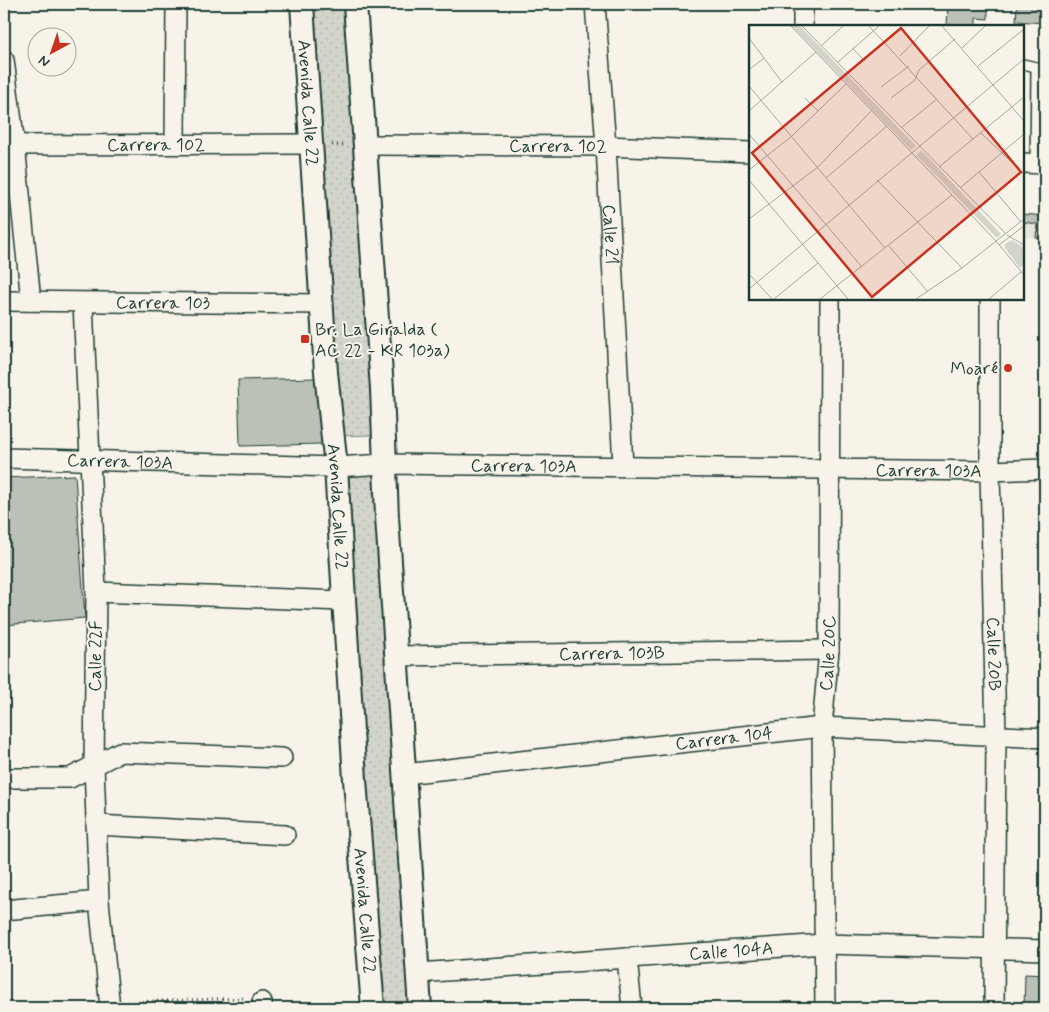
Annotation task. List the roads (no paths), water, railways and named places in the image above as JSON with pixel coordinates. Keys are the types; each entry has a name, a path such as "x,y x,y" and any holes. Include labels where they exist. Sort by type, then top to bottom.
{"street":[{"path":"175,144 176,4"},
{"name":"Avenida Calle 22","path":"302,4 310,144 336,467 343,601 373,1008"},
{"path":"355,4 366,145 396,656 420,1008"},
{"name":"Calle 21","path":"595,4 606,146 623,466"},
{"path":"803,4 803,25"},
{"path":"4,60 10,145 32,301"},
{"name":"Carrera 102","path":"10,145 310,144"},
{"name":"Carrera 102","path":"366,145 606,146 749,152"},
{"name":"Calle 20C","path":"825,1008 822,727 829,650 830,300"},
{"name":"Calle 20B","path":"990,300 990,471 996,736 994,1008"},
{"name":"Carrera 103","path":"4,301 322,304"},
{"name":"Calle 22F","path":"83,303 96,592 94,765 96,825 99,901 110,1005"},
{"name":"Carrera 103A","path":"4,458 336,467 385,464 990,471 1045,469"},
{"path":"96,592 343,601"},
{"name":"Carrera 103B","path":"396,656 829,650"},
{"name":"Carrera 104","path":"404,774 822,727 1045,738"},
{"path":"4,778 70,778 120,752 282,758"},
{"path":"96,825 285,835"},
{"path":"4,910 99,901"},
{"name":"Calle 104A","path":"418,973 824,944 1045,950"},
{"path":"627,958 632,1008"}],"lane":[{"path":"1024,64 1036,67 1034,163"}],"place":[{"name":"Br. La Giralda ( AC 22 - KR 103a)","path":"305,339"},
{"name":"Moaré","path":"1008,368"}]}
